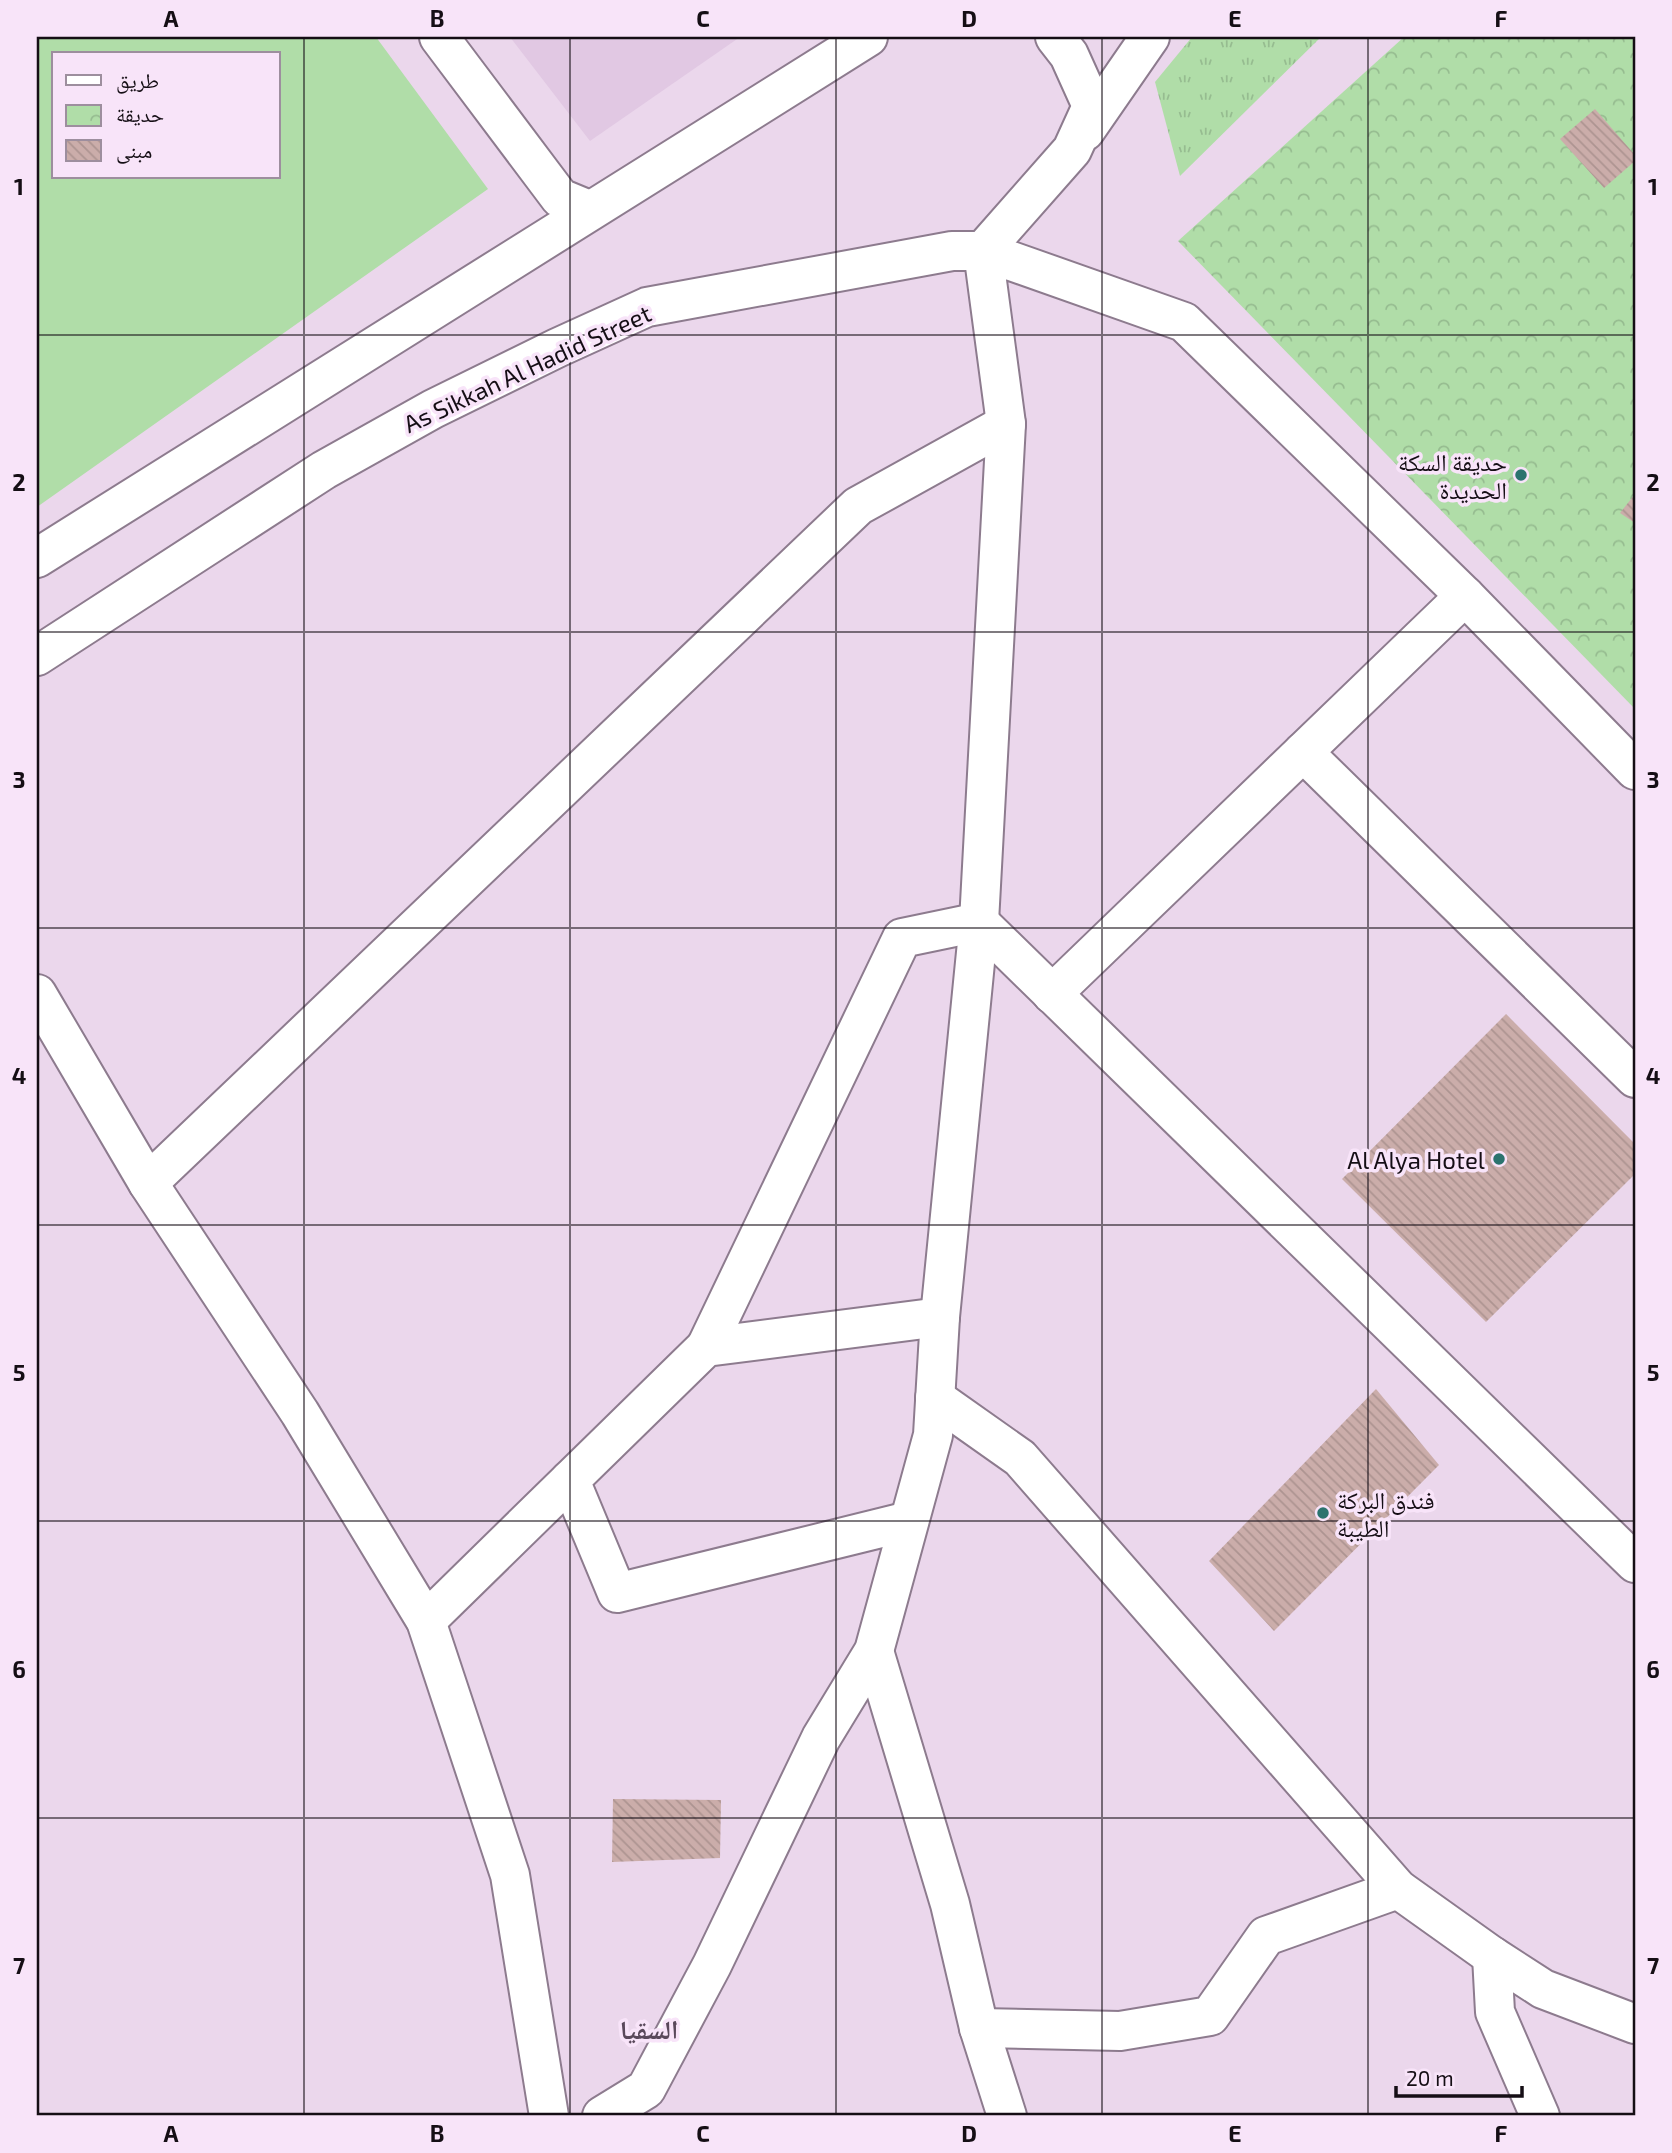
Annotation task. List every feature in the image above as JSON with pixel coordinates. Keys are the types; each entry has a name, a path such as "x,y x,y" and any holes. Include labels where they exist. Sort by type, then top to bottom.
{"street":[{"path":"439,37 561,198 589,211"},
{"path":"37,558 868,37"},
{"path":"1055,37 1069,55 1092,106 1072,150"},
{"path":"602,2116 646,2090 712,1965 821,1738 874,1651 933,1435 940,1317 979,922 1006,424 983,251 1072,150 1150,37"},
{"name":"As Sikkah Al Hadid Street","path":"37,656 324,470 433,409 647,307 952,251 983,251"},
{"path":"983,251 1184,322 1465,596 1635,770"},
{"path":"148,1183 858,506 1006,424"},
{"path":"1052,994 1465,596"},
{"path":"1303,752 1635,1078"},
{"path":"979,922 1635,1563"},
{"path":"426,1621 706,1347 902,938 979,922"},
{"path":"37,994 148,1183 300,1413 426,1621 510,1875 549,2116"},
{"path":"706,1347 940,1317"},
{"path":"935,1398 1020,1458 1398,1889 1543,1989 1635,2024"},
{"path":"570,1480 617,1593 909,1521"},
{"path":"874,1651 950,1904 979,2028 1007,2116"},
{"path":"979,2028 1120,2031 1210,2016 1266,1936 1398,1889"},
{"path":"1492,1956 1495,2012 1540,2116"}],"shaded area":[{"path":"510,37 740,37 590,141"}],"green space":[{"path":"37,37 376,37 488,189 37,507"},
{"path":"1192,37 1321,37 1180,176 1155,82"},
{"name":"حديقة السكة الحديدة","path":"1404,37 1635,37 1635,709 1178,241"}],"building":[{"path":"1595,109 1635,155 1635,161 1604,188 1560,139"},
{"path":"1635,494 1635,523 1620,513"},
{"name":"Al Alya Hotel","path":"1506,1014 1635,1144 1635,1174 1486,1322 1342,1179"},
{"name":"فندق البركة الطيبة","path":"1376,1389 1439,1465 1274,1631 1209,1561"},
{"path":"613,1799 721,1800 720,1858 612,1862"}],"place":[{"name":"حديقة السكة الحديدة","path":"1521,475"},
{"name":"Al Alya Hotel","path":"1499,1159"},
{"name":"فندق البركة الطيبة","path":"1323,1513"}],"district":[{"name":"السقيا","path":"649,2028"}]}
